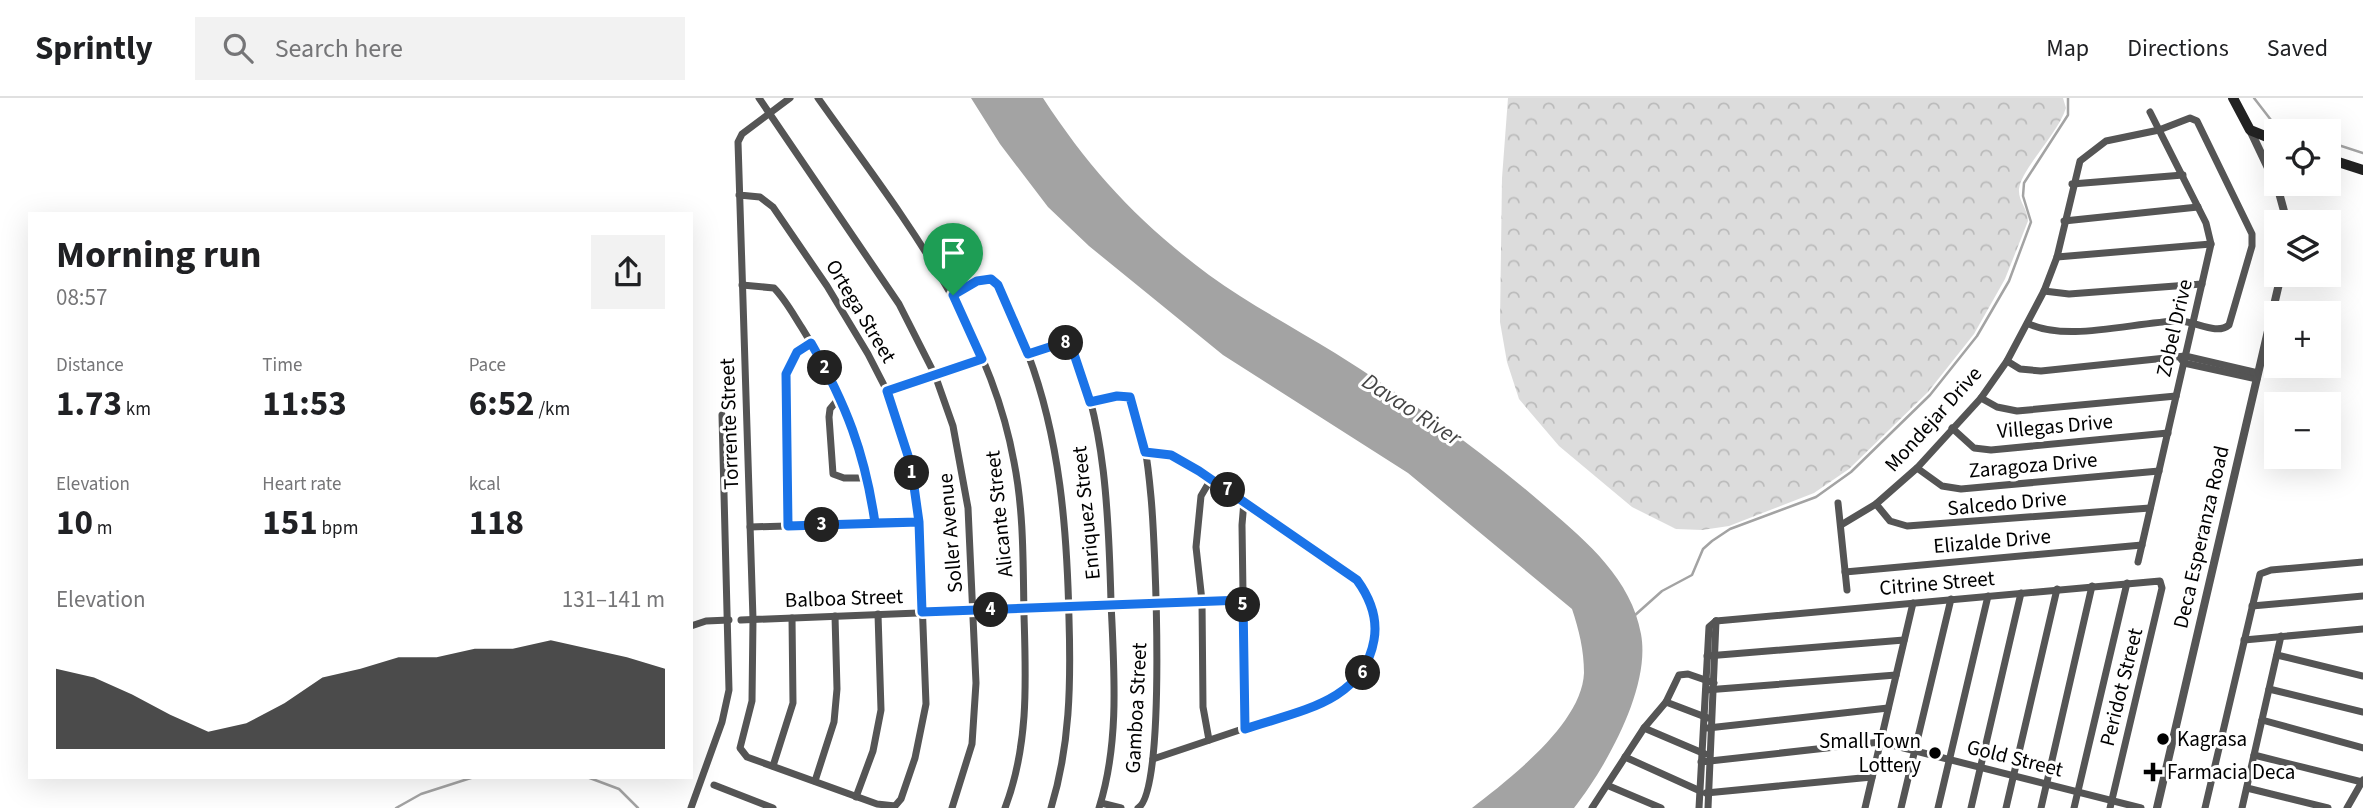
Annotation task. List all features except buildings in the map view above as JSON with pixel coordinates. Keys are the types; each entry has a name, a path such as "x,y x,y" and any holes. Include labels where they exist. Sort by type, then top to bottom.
{"main road":[{"path":"2234,98 2250,130 2264,136"},
{"path":"2341,163 2363,170"}],"street":[{"name":"Soller Avenue","path":"759,98 899,304 935,375 953,426 965,481 974,610 975,719 965,773 952,808"},
{"path":"770,113 790,98"},
{"name":"Alicante Street","path":"818,98 921,243 953,295 982,359 1005,424 1014,463 1023,551 1024,608 1024,728 1016,778 1005,808"},
{"path":"2057,257 2211,244 2198,207 2150,112"},
{"name":"Torrente Street","path":"770,113 738,138 753,619 752,701 740,748 747,757 773,766"},
{"name":"Mondejar Drive","path":"1841,525 1876,504 1917,468 1981,398 2007,360 2044,291 2057,257 2072,184 2080,162 2095,147 2116,137 2159,130 2183,120 2197,121 2252,234 2252,246 2230,325 2217,330 2193,323"},
{"path":"2250,130 2278,189 2284,210"},
{"path":"2072,184 2183,175"},
{"name":"Ortega Street","path":"739,195 760,197 778,214 850,320 887,391 911,465 919,522 926,693 923,729 901,799 895,806 884,806 856,797"},
{"path":"2064,221 2198,207"},
{"name":"Zobel Drive","path":"2138,562 2211,244"},
{"path":"953,295 977,281 991,279 998,285 1028,354 1051,435 1061,485 1069,607 1068,740 1051,808"},
{"path":"2044,291 2069,294 2202,284"},
{"path":"742,285 774,288 811,343 840,397 859,442 869,478 875,523"},
{"name":"Deca Esperanza Road","path":"2157,808 2278,287"},
{"path":"2028,323 2039,330 2058,332 2178,321 2193,323"},
{"name":"Enriquez Street","path":"1028,354 1058,342 1070,346 1090,402 1105,497 1112,605 1112,729 1100,805"},
{"path":"788,526 786,374 797,352 811,343"},
{"path":"887,391 982,359"},
{"path":"2007,360 2020,369 2034,372 2183,359 2257,376"},
{"name":"Gamboa Street","path":"1090,402 1117,396 1130,397 1145,452 1151,498 1157,694 1153,759 1147,800 1138,808"},
{"path":"1981,398 1997,407 2017,411 2176,396"},
{"path":"840,397 830,409 831,468 838,477 869,478"},
{"path":"691,808 726,711 729,690 722,415"},
{"name":"Villegas Drive","path":"1952,428 1975,447 1983,450 2168,433"},
{"path":"1145,452 1171,455 1211,479 1357,580 1371,604 1375,635 1365,670 1346,691 1245,729 1153,759"},
{"name":"Zaragoza Drive","path":"1917,468 1942,486 1961,489 2159,471"},
{"path":"1209,740 1203,707 1202,601 1196,547 1201,496 1211,479"},
{"path":"1244,500 1245,729"},
{"path":"1838,503 1847,590"},
{"name":"Salcedo Drive","path":"1876,504 1890,520 1907,527 2150,508"},
{"path":"750,527 919,522"},
{"name":"Elizalde Drive","path":"1845,572 2142,545"},
{"path":"2205,808 2258,579 2265,570 2363,562"},
{"name":"Citrine Street","path":"1711,656 1716,621 2057,589 2161,582"},
{"name":"Peridot Street","path":"2110,804 2161,582"},
{"path":"2074,808 2127,583"},
{"path":"2040,808 2092,586"},
{"path":"2006,808 2057,589"},
{"path":"1971,808 2021,593"},
{"path":"1938,808 1988,596"},
{"path":"2252,606 2363,596"},
{"path":"1901,808 1951,599"},
{"name":"Balboa Street","path":"741,620 1243,600"},
{"path":"1865,808 1913,603"},
{"path":"792,618 793,703 773,766 856,797 873,751 881,710 878,614"},
{"path":"815,781 834,722 837,689 835,616"},
{"path":"693,625 706,621 729,620"},
{"path":"2244,639 2363,629"},
{"path":"2242,808 2281,636"},
{"path":"1699,808 1711,656 1904,640"},
{"path":"2277,655 2363,676"},
{"path":"1592,808 1609,786 1644,728 1666,702 1681,673 1710,686 1896,675"},
{"path":"2269,689 2363,712"},
{"path":"1666,702 1707,723 1888,709"},
{"path":"2262,720 2363,748"},
{"path":"1644,728 1705,758 1880,742"},
{"name":"Gold Street","path":"1880,742 2078,792 2110,804 2141,808"},
{"path":"2254,755 2362,781 2347,808"},
{"path":"1625,757 1702,792 1872,778"},
{"path":"713,785 772,808"},
{"path":"1609,786 1661,808"},
{"path":"2247,788 2328,808"},
{"path":"1702,792 1707,808"},
{"path":"1100,805 1121,808"}],"green space":[{"path":"1508,98 2063,98 2066,108 2056,129 2021,181 2019,193 2028,221 2005,279 1974,334 1928,392 1849,469 1814,493 1729,526 1702,530 1676,529 1632,507 1559,446 1519,399 1507,362 1500,322 1502,178"}],"water":[{"name":"Davao River","path":"971,98 1043,98 1098,172 1160,236 1224,286 1362,370 1442,425 1544,505 1604,562 1617,578 1636,614 1642,655 1633,702 1623,726 1599,771 1574,808 1472,808 1541,749 1571,712 1580,692 1584,673 1581,640 1572,609 1408,473 1223,355 1089,246 1048,207 1000,144"}],"waterway":[{"path":"1634,616 1662,591 1692,575 1703,549 1730,529 1816,497 1851,472 1930,395 1977,336 2009,281 2031,222 2023,196 2024,183 2068,115 2068,98"},
{"path":"2254,98 2270,119"},
{"path":"2341,146 2363,153"},
{"path":"396,808 421,794 468,779"},
{"path":"592,779 619,789 638,808"}],"place":[{"name":"Kagrasa","path":"2163,739"},
{"name":"Small Town Lottery","path":"1935,753"},
{"name":"Farmacia Deca","path":"2153,772"}],"route":[{"path":"953,295 977,281 991,279 998,285 1028,354 1058,342 1065,342 1074,354 1090,402 1125,395 1130,397 1135,407 1145,452 1171,455 1199,471 1342,567 1357,580 1371,604 1375,617 1375,635 1365,670 1356,682 1346,691 1245,729 1243,600 922,612 919,522 788,526 784,388 789,363 797,352 811,343 853,425 869,478 875,523 919,522 911,465 887,391 982,359 953,295"}]}
